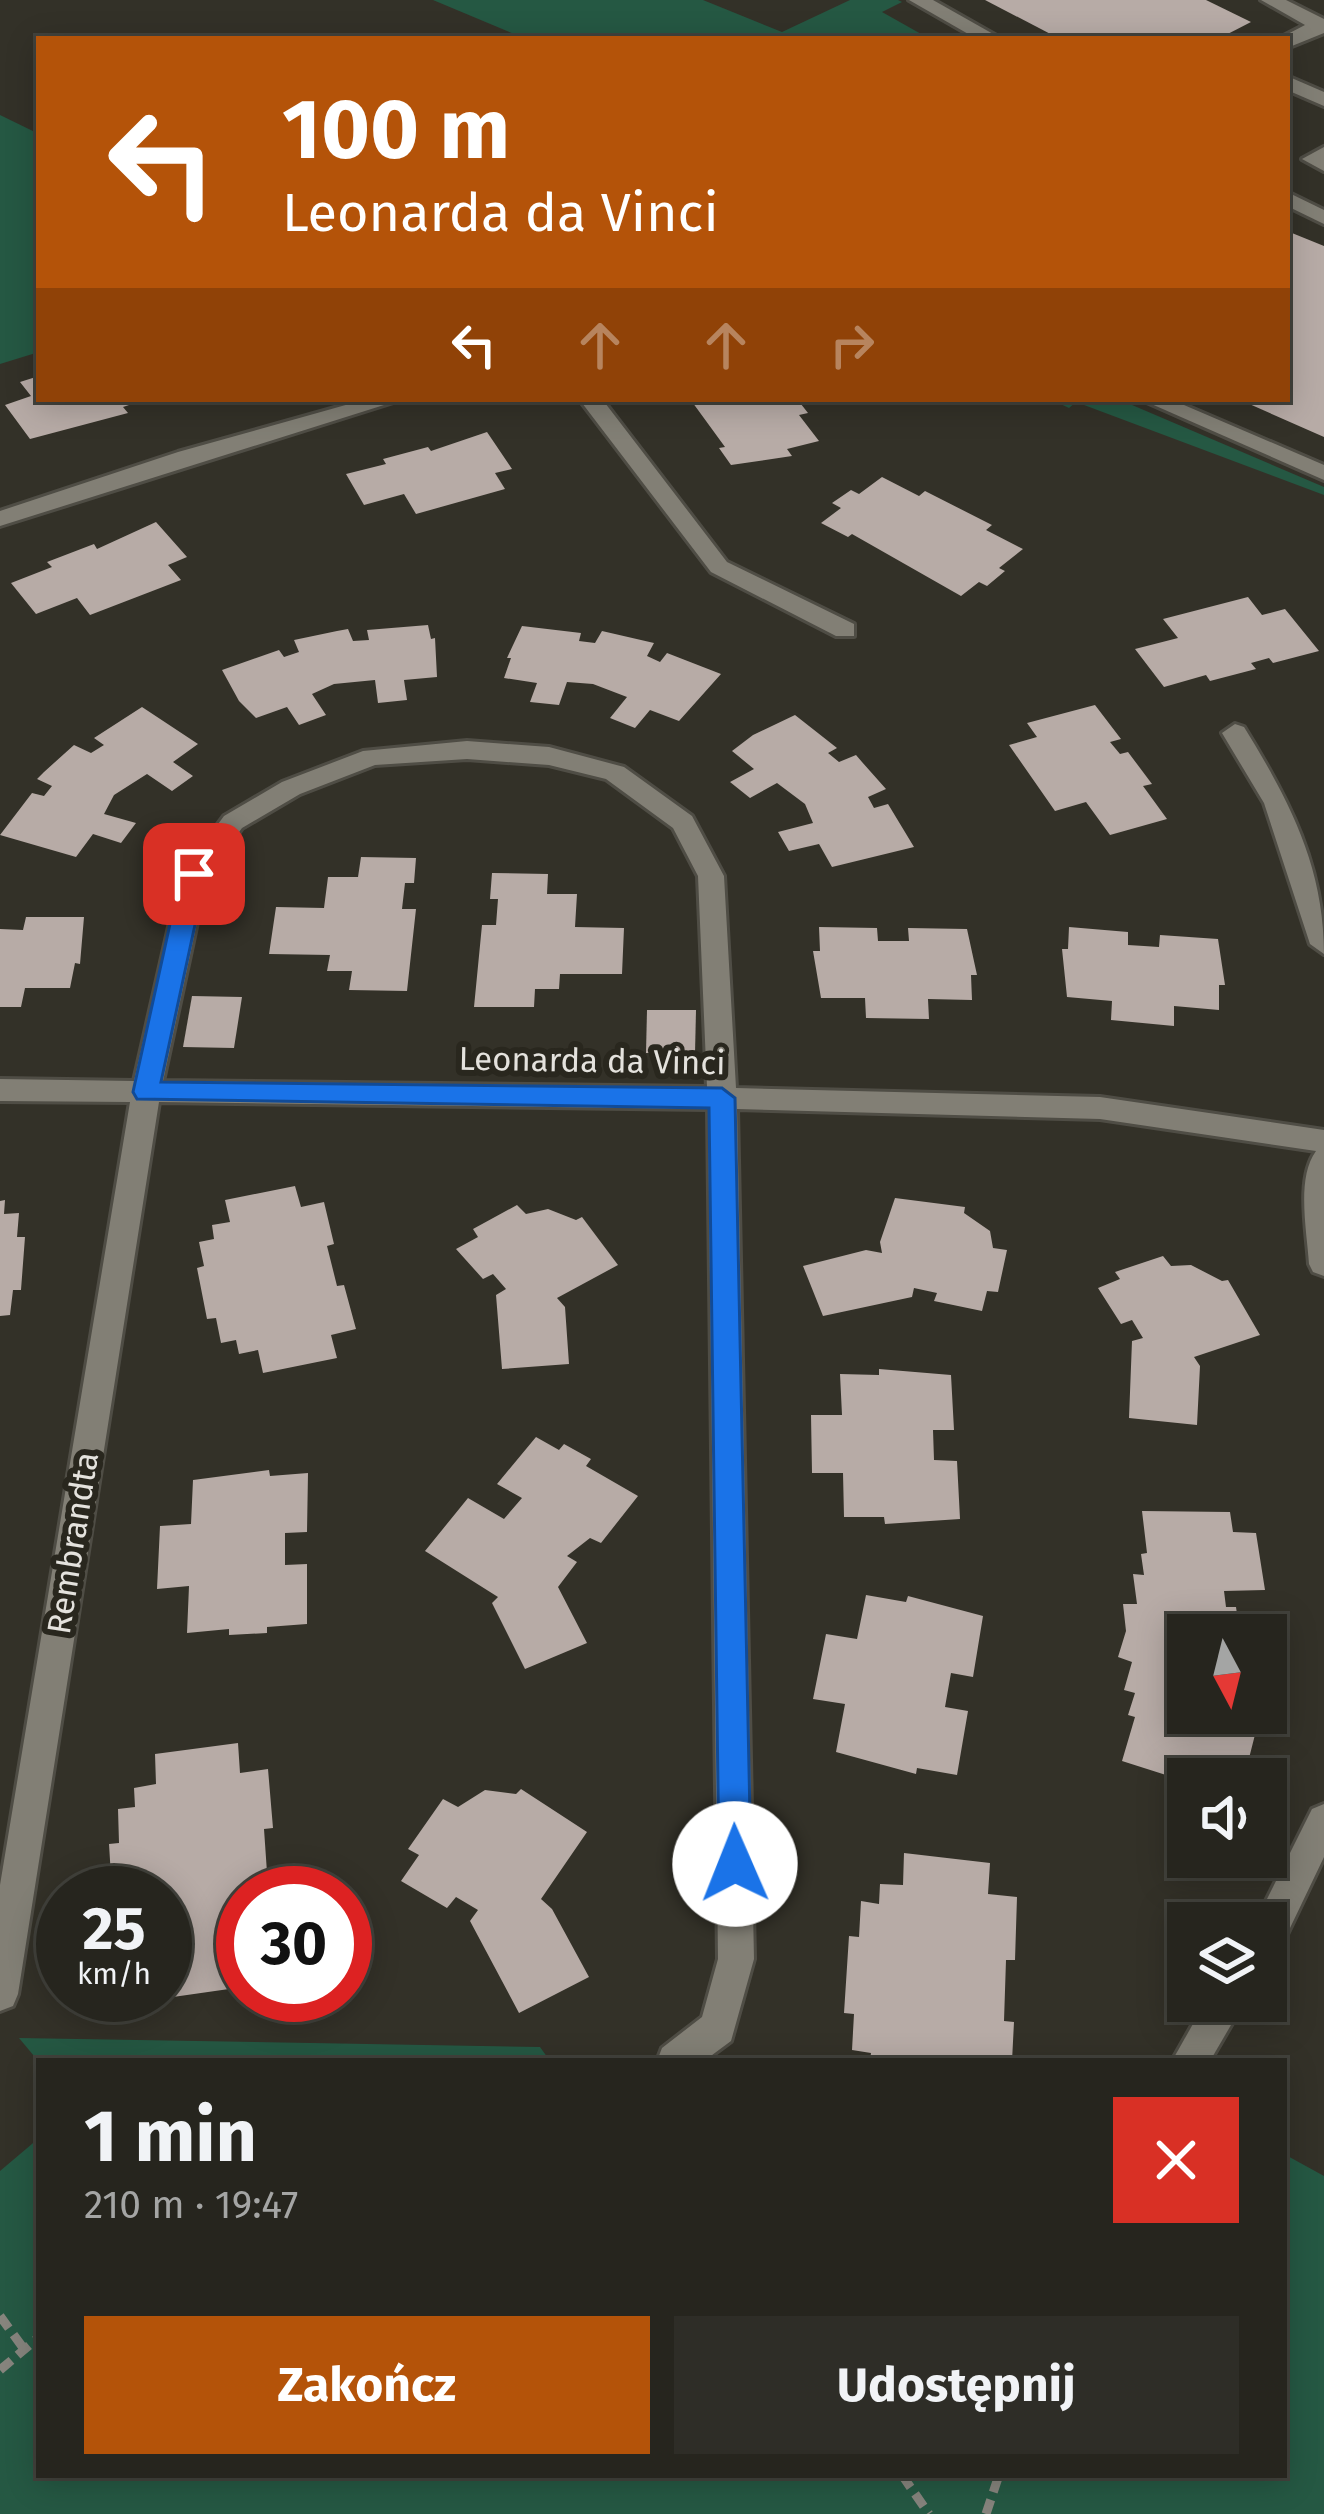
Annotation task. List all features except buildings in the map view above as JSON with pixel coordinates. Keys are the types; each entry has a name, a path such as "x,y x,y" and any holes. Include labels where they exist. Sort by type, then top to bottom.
{"street":[{"path":"919,0 986,36"},
{"path":"1270,0 1321,26"},
{"path":"1290,41 1321,26"},
{"path":"1290,83 1324,100"},
{"path":"1324,153 1312,159 1324,165"},
{"path":"1290,200 1324,218"},
{"path":"0,519 186,457 381,402"},
{"path":"592,402 719,567 845,630"},
{"path":"1158,402 1324,472"},
{"path":"1235,733 1277,802 1324,944"},
{"name":"Rembrandta","path":"0,1994 146,1092 194,874 232,822 291,788 372,757 467,750 549,756 615,773 683,822 711,876 722,1098 736,1960 718,2028 679,2058"},
{"name":"Leonarda da Vinci","path":"0,1090 722,1098 1100,1108 1218,1121 1324,1141"},
{"path":"1324,1159 1319,1194 1324,1264"},
{"path":"1284,1902 1324,1820"},
{"path":"1191,2058 1214,2022"}],"path":[{"path":"0,2316 24,2349"},
{"path":"0,2370 36,2339"},
{"path":"904,2478 929,2514"},
{"path":"986,2514 999,2478"}],"green space":[{"path":"433,0 703,0 782,32 850,0 898,0 902,2 882,12 925,36 519,36"},
{"path":"0,115 36,133 36,353 0,364"},
{"path":"1076,402 1125,402 1324,487 1324,495"},
{"path":"19,2038 540,2047 548,2058 36,2058"},
{"path":"36,2141 36,2478 1287,2478 1287,2156 1324,2176 1324,2514 0,2514 0,2171"}],"route":[{"path":"194,874 146,1092 722,1098 735,1864"}]}
